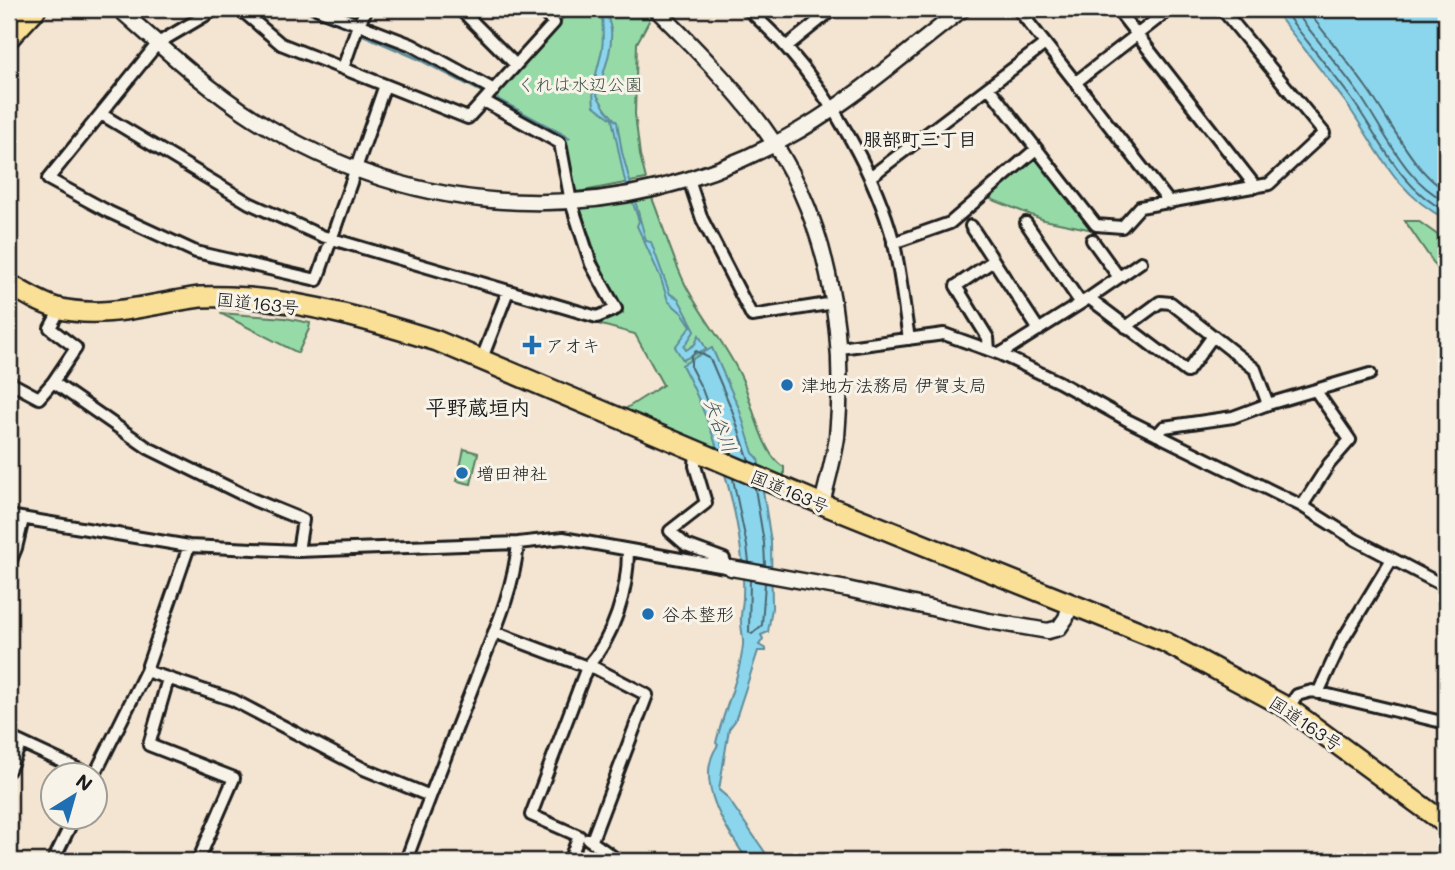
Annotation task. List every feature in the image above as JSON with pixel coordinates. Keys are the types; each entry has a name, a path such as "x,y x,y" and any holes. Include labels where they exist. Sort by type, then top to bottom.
{"highway":[{"path":"12,29 36,9"},
{"name":"国道163号","path":"9,284 36,300 58,308 103,311 204,297 251,298 379,323 437,341 778,486 1163,642 1288,708 1446,824"}],"street":[{"path":"119,9 254,118 317,154 356,171 427,191 496,202 576,201 640,192 689,180 739,161 774,144 832,109 963,9"},
{"path":"216,9 158,43 48,179 109,212 196,252 317,280 385,85"},
{"path":"240,9 281,44 468,118 554,23 540,9"},
{"path":"318,9 412,45 494,90"},
{"path":"343,68 358,25 367,9"},
{"path":"460,9 516,65"},
{"path":"656,9 723,77 774,144 811,219 825,262 840,348 836,440 822,504"},
{"path":"748,9 786,47 832,109 870,177 893,243 909,340"},
{"path":"786,47 833,9"},
{"path":"1018,9 1170,203"},
{"path":"1117,9 1256,187"},
{"path":"1076,82 1170,9"},
{"path":"989,88 1097,225 1122,228 1140,207 1269,184 1324,133 1222,9"},
{"path":"870,177 1045,44"},
{"path":"101,114 249,203 332,239 597,317 616,309 591,264 560,143 484,101"},
{"path":"893,243 950,223 1036,149"},
{"path":"689,180 702,219 752,316 834,303"},
{"path":"1026,223 1084,300 1187,372 1213,336"},
{"path":"971,226 1039,330"},
{"path":"1092,240 1118,276"},
{"path":"993,261 956,286 994,352"},
{"path":"994,352 1039,330 1141,262"},
{"path":"481,361 508,291"},
{"path":"1126,327 1160,302 1171,303 1255,369 1268,404"},
{"path":"9,382 39,398 76,348 50,328 58,308"},
{"path":"840,348 944,334 994,352 1059,382 1157,435 1302,506 1446,587"},
{"path":"1157,435 1164,427 1233,417 1370,374"},
{"path":"53,382 148,447 254,500 303,520 298,551"},
{"path":"1302,506 1329,464 1350,440 1316,391"},
{"path":"698,452 695,466 706,503 670,531 686,545 724,559 728,568"},
{"path":"9,516 189,546 298,551 518,543 563,538 847,589 989,621 1048,631 1059,628 1070,606"},
{"path":"9,565 23,519"},
{"path":"408,861 516,569 518,543"},
{"path":"100,762 146,671 189,546"},
{"path":"620,861 592,840 531,815 587,667 609,630 625,593 628,551"},
{"path":"1318,693 1342,641 1392,559"},
{"path":"494,632 595,668 647,695 592,840"},
{"path":"146,671 233,700 363,769 430,796"},
{"path":"168,679 149,745 234,778 198,861"},
{"path":"1288,708 1297,695 1304,691 1446,723"},
{"path":"9,737 64,762"},
{"path":"9,770 21,743"},
{"path":"52,861 66,832"},
{"path":"569,861 579,836"}],"green space":[{"name":"くれは水辺公園","path":"571,9 651,9 649,21 637,43 635,114 646,179 578,192 574,189 565,139 495,101 494,96"},
{"path":"1032,159 1038,159 1093,230 1044,220 988,198"},
{"path":"650,193 685,284 737,368 764,441 784,467 784,480 622,411 663,385 635,334 598,324 623,313 599,264 579,205"},
{"path":"1405,221 1418,221 1446,241 1446,281"},
{"path":"220,313 285,318 310,323 298,353"},
{"path":"464,449 478,453 471,484 457,481"}],"water":[{"path":"602,9 606,9 611,38 609,55 597,95 617,122 622,152 646,241 651,242 670,294 678,298 695,330 684,347 686,350 695,344 699,335 706,349 683,360 675,347 691,326 683,314 668,301 660,276 637,226 639,221 624,177 612,119 594,106 594,83 603,44"},
{"path":"1273,9 1444,9 1446,219 1428,209 1400,183 1346,103"},
{"name":"矢谷川","path":"712,348 739,408 753,453 758,458 771,542 772,608 768,632 761,635 763,639 759,645 766,651 758,651 735,721 729,729 719,790 727,797 771,861 748,861 731,836 716,806 709,774 743,642 743,569 734,509 717,447 682,365"}],"waterway":[{"path":"301,9 346,27"},
{"path":"364,35 481,91"},
{"path":"498,100 569,138"}],"place":[{"name":"アオキ","path":"532,345"},
{"name":"津地方法務局 伊賀支局","path":"787,385"},
{"name":"増田神社","path":"462,473"},
{"name":"谷本整形","path":"648,614"}],"district":[{"name":"服部町三丁目","path":"920,138"},
{"name":"平野蔵垣内","path":"478,406"}]}
